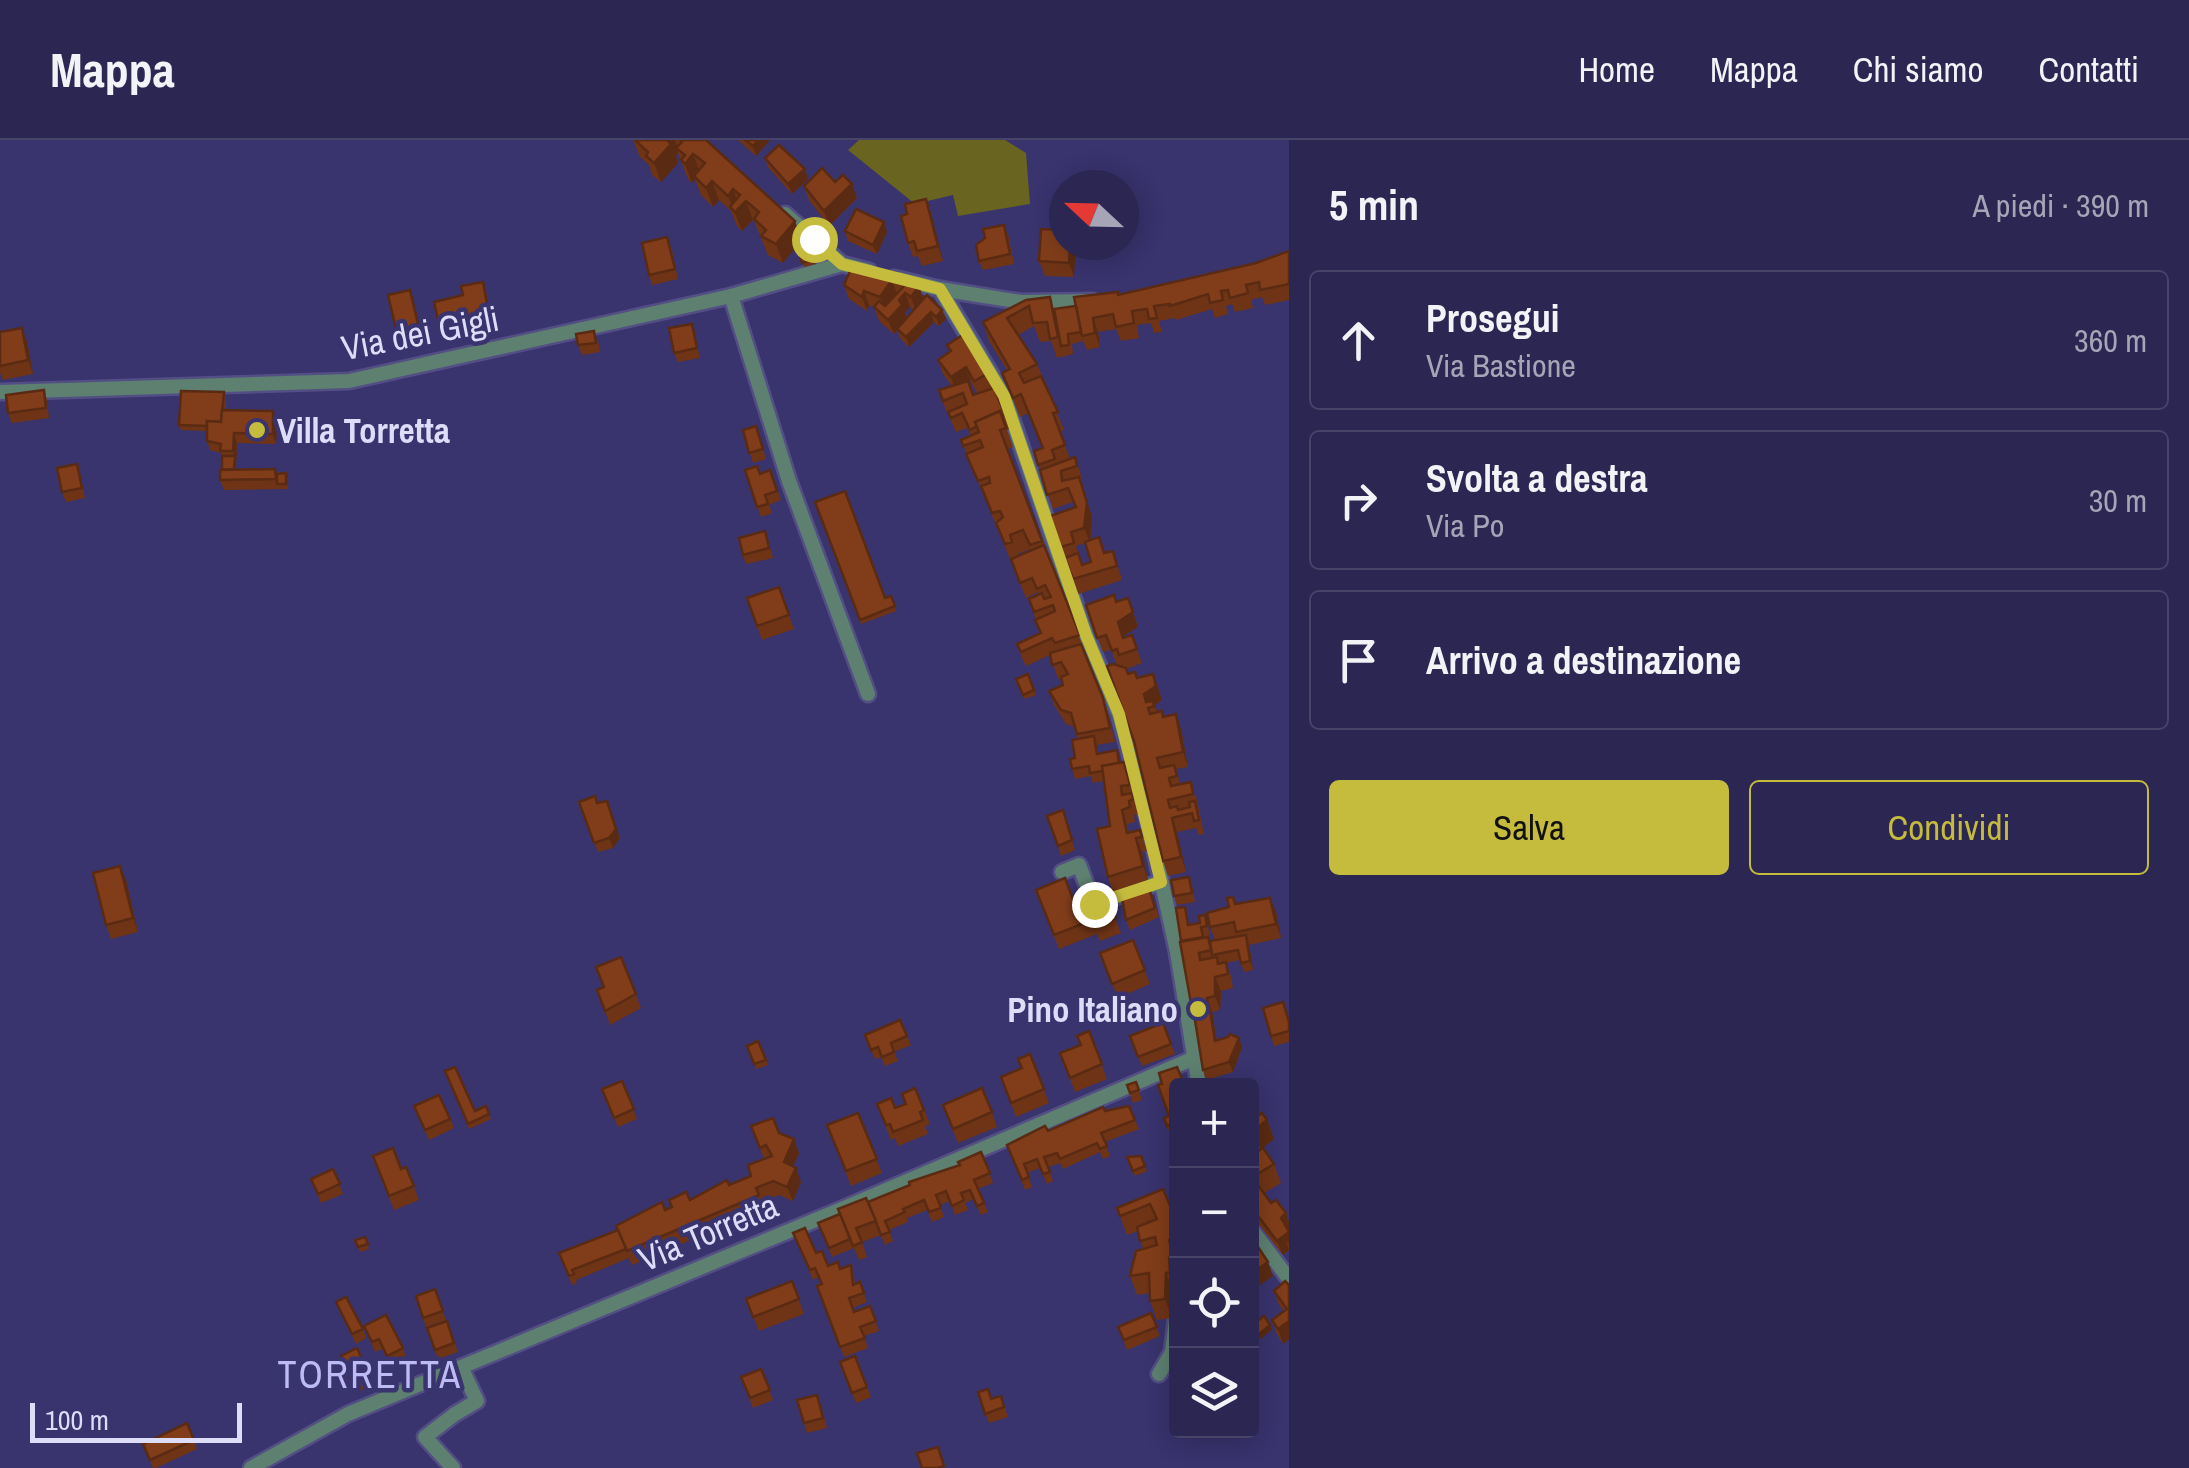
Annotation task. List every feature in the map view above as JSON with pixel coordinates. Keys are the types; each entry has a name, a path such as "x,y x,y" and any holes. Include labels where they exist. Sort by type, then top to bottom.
{"street":[{"path":"772,202 842,264 940,289 1021,302 1106,299"},
{"name":"Via dei Gigli","path":"0,392 349,381 731,296 842,264"},
{"path":"940,289 1004,396 1086,635 1119,714 1177,952 1197,1078"},
{"path":"731,296 789,481 868,694"},
{"path":"1062,872 1080,865 1094,904 1161,882"},
{"name":"Via Torretta","path":"251,1468 348,1414 1192,1059"},
{"path":"1259,1239 1289,1279"},
{"path":"1160,1374 1172,1348"},
{"path":"453,1468 425,1437 477,1402 461,1367"}],"shaded area":[{"path":"859,140 1005,140 1026,153 1030,204 958,216 953,195 915,204 848,150"}],"building":[{"path":"635,140 667,140 671,144 654,163"},
{"path":"680,140 706,140 795,221 776,244 761,236 766,230 754,219 759,212 746,201 735,212 730,207 740,195 733,189 728,196 712,181 706,188 694,176 705,163 693,154 685,164 681,160 685,155 676,148"},
{"path":"779,145 805,169 788,184 765,158"},
{"path":"822,168 835,182 843,175 852,184 824,211 804,186"},
{"path":"926,199 938,246 917,251 914,241 908,243 901,216 907,214 905,204"},
{"path":"856,209 884,222 873,245 845,231"},
{"path":"1004,225 1010,254 979,261 976,245 985,238 983,229"},
{"path":"1041,229 1049,229 1049,260 1069,263 1039,261"},
{"path":"667,237 675,269 649,275 642,243"},
{"path":"1289,251 1289,284 1260,290 1259,282 1246,285 1248,293 1230,298 1228,290 1221,291 1223,300 1210,303 1208,294 1170,306 1154,306 1157,318 1149,319 1147,309 1132,311 1134,323 1116,327 1113,314 1093,318 1095,333 1082,336 1074,297 1118,295 1256,263"},
{"path":"812,252 814,259 802,263 800,255"},
{"path":"853,264 897,273 919,286 911,297 905,293 899,300 902,305 888,320 874,307 879,301 885,306 905,285 892,280 880,297 864,291 862,297 844,285"},
{"path":"483,282 489,314 439,324 434,302 463,295 461,286"},
{"path":"410,290 419,328 397,333 388,295"},
{"path":"927,295 942,310 936,317 931,312 906,337 897,329"},
{"path":"1050,297 1058,337 1050,339 1047,322 1033,323 1029,306 1007,318 1037,364 1019,373 1024,383 1041,376 1058,412 1053,413 1065,445 1052,450 1055,459 1038,465 1034,451 1043,448 1021,394 1013,398 1002,373 1010,369 983,322 1026,300"},
{"path":"1076,306 1081,332 1068,334 1069,345 1061,346 1054,309"},
{"path":"692,324 697,348 674,353 669,328"},
{"path":"22,328 28,360 0,366 0,332"},
{"path":"594,331 596,343 578,345 576,334"},
{"path":"964,334 987,374 974,381 966,367 951,377 938,360 951,351 947,345"},
{"path":"968,381 973,395 994,388 1005,415 1000,411 975,422 977,426 970,430 962,413 951,418 948,412 967,404 963,393 943,401 939,390"},
{"path":"44,390 46,408 8,413 6,395"},
{"path":"181,391 224,392 221,422 179,425"},
{"path":"222,410 273,411 273,434 234,433 233,451 220,451 221,444 207,441 207,421 221,422"},
{"path":"1000,411 1006,428 1000,430 1042,541 1030,545 1023,530 1010,535 1012,542 1005,544 996,523 1003,517 1000,511 992,513 981,486 990,483 989,477 978,481 966,454 983,447 980,440 963,446 961,440 979,432 975,422"},
{"path":"756,426 763,449 749,453 743,430"},
{"path":"222,456 235,456 234,469 222,470"},
{"path":"1075,457 1077,466 1061,471 1062,481 1079,477 1087,503 1084,528 1071,532 1074,543 1061,547 1050,516 1076,507 1068,488 1047,495 1040,470"},
{"path":"77,464 82,488 62,492 57,468"},
{"path":"757,466 760,474 770,470 777,491 765,495 768,504 757,507 745,470"},
{"path":"275,469 276,479 220,480 220,470"},
{"path":"286,473 286,484 277,484 277,474"},
{"path":"845,491 885,598 891,596 895,606 860,620 815,502"},
{"path":"765,531 769,548 743,555 739,538"},
{"path":"1099,537 1104,553 1113,551 1117,566 1073,579 1065,558 1078,553 1082,565 1091,562 1085,542"},
{"path":"1044,545 1080,635 1055,643 1052,638 1021,652 1017,644 1041,633 1035,620 1055,611 1053,605 1034,612 1029,599 1042,593 1044,599 1051,597 1045,585 1037,589 1032,578 1020,583 1011,559"},
{"path":"779,587 789,615 757,626 747,598"},
{"path":"1114,595 1116,602 1128,598 1133,612 1118,622 1123,638 1132,635 1137,649 1119,655 1117,649 1112,651 1106,635 1097,638 1086,605"},
{"path":"1081,644 1103,698 1110,728 1077,734 1071,713 1061,710 1049,691 1063,685 1061,677 1068,674 1061,662 1052,665 1050,653"},
{"path":"1107,666 1126,668 1128,674 1135,672 1137,678 1153,674 1156,686 1144,694 1146,702 1153,701 1154,706 1148,708 1150,714 1176,714 1183,752 1157,758 1160,768 1174,765 1177,776 1169,778 1171,786 1191,782 1193,794 1168,800 1170,808 1177,806 1178,810 1195,801 1199,820 1194,821 1192,813 1172,818 1181,857 1163,861 1134,741"},
{"path":"1028,674 1034,690 1023,695 1016,679"},
{"path":"1094,736 1097,754 1117,750 1119,763 1090,773 1089,766 1072,769 1072,740"},
{"path":"1124,762 1130,785 1121,786 1122,795 1132,793 1133,799 1129,801 1130,807 1122,810 1127,833 1140,830 1142,837 1136,838 1143,866 1108,877 1097,829 1110,826 1102,766"},
{"path":"595,796 597,803 607,801 616,829 609,838 594,843 579,802"},
{"path":"1063,810 1072,840 1058,846 1047,816"},
{"path":"120,866 133,918 106,925 93,873"},
{"path":"1189,877 1192,893 1174,896 1171,880"},
{"path":"1065,878 1075,905 1106,893 1116,918 1095,927 1092,920 1054,935 1036,890"},
{"path":"1148,884 1155,908 1126,920 1121,893"},
{"path":"1233,897 1235,904 1270,898 1276,924 1236,932 1234,922 1210,927 1207,913 1229,907 1227,898"},
{"path":"1185,907 1188,925 1200,923 1199,916 1205,915 1203,937 1181,941 1176,908"},
{"path":"1246,935 1250,961 1241,963 1238,950 1212,955 1210,941"},
{"path":"1208,937 1211,950 1199,953 1200,960 1217,957 1218,964 1226,962 1228,974 1215,977 1215,996 1207,998 1208,1005 1192,1009 1180,942"},
{"path":"1133,940 1145,970 1112,984 1100,953"},
{"path":"621,957 636,994 605,1011 597,990 604,987 596,967"},
{"path":"1283,1002 1289,1031 1271,1036 1263,1008"},
{"path":"1210,1010 1215,1041 1230,1034 1239,1038 1229,1062 1203,1070 1194,1014"},
{"path":"900,1020 907,1036 891,1043 894,1052 882,1057 878,1047 871,1050 865,1035"},
{"path":"1163,1023 1171,1044 1138,1057 1130,1036"},
{"path":"1089,1031 1102,1064 1070,1078 1060,1053 1081,1045 1077,1036"},
{"path":"758,1041 766,1060 754,1064 747,1046"},
{"path":"1030,1054 1044,1089 1011,1103 1001,1077 1022,1068 1018,1059"},
{"path":"455,1067 475,1111 486,1106 489,1114 468,1124 445,1071"},
{"path":"1177,1067 1182,1078 1169,1078 1169,1116 1158,1085 1162,1084 1159,1073"},
{"path":"622,1081 634,1109 614,1118 602,1089"},
{"path":"1136,1082 1139,1090 1130,1093 1127,1085"},
{"path":"915,1088 924,1110 920,1112 923,1120 893,1132 877,1104 891,1098 895,1108 906,1104 902,1094"},
{"path":"982,1088 992,1112 953,1129 943,1105"},
{"path":"439,1095 450,1119 425,1130 414,1106"},
{"path":"1129,1106 1135,1120 1101,1133 1107,1146 1100,1149 1097,1143 1060,1159 1057,1153 1044,1157 1050,1172 1043,1174 1037,1159 1024,1164 1029,1177 1022,1180 1007,1145 1045,1126 1048,1131 1103,1107 1105,1111"},
{"path":"858,1113 877,1159 846,1171 827,1125"},
{"path":"773,1118 779,1133 794,1139 784,1162 796,1168 787,1187 773,1181 756,1188 759,1195 627,1251 616,1226 662,1202 665,1210 672,1207 669,1200 686,1192 690,1200 727,1180 729,1185 751,1176 748,1165 772,1156 766,1145 760,1148 751,1126"},
{"path":"393,1148 401,1169 406,1167 414,1186 389,1196 373,1156"},
{"path":"1263,1148 1274,1164 1259,1173 1259,1168 1259,1151"},
{"path":"981,1152 990,1173 974,1180 984,1203 977,1206 970,1190 961,1193 964,1200 952,1206 946,1191 936,1195 941,1208 929,1212 924,1200 903,1209 905,1212 885,1221 890,1232 881,1235 868,1202 910,1185 909,1182 960,1165 958,1162"},
{"path":"1141,1156 1145,1166 1133,1171 1127,1157"},
{"path":"333,1169 340,1184 318,1194 311,1179"},
{"path":"1259,1186 1271,1203 1276,1200 1286,1213 1281,1218 1289,1232 1277,1241 1259,1217"},
{"path":"1163,1189 1169,1203 1165,1299 1150,1301 1149,1273 1130,1276 1136,1251 1157,1245 1155,1237 1140,1241 1137,1227 1157,1219 1150,1204 1120,1216 1117,1208"},
{"path":"866,1198 876,1221 856,1228 862,1242 853,1246 838,1209"},
{"path":"840,1214 850,1239 829,1248 818,1223"},
{"path":"805,1228 816,1253 822,1251 828,1266 838,1262 840,1269 851,1265 853,1285 860,1282 864,1293 849,1298 854,1312 870,1306 876,1321 860,1327 865,1338 840,1347 817,1286 822,1284 815,1268 810,1270 793,1233"},
{"path":"618,1230 626,1249 572,1270 574,1274 569,1276 559,1253"},
{"path":"365,1237 368,1244 358,1247 355,1240"},
{"path":"1259,1248 1268,1262 1259,1268"},
{"path":"792,1281 799,1299 753,1317 746,1299"},
{"path":"1285,1281 1289,1285 1289,1321 1278,1329 1272,1320 1287,1309 1274,1291"},
{"path":"435,1289 443,1311 423,1318 416,1296"},
{"path":"346,1297 363,1329 352,1334 336,1302"},
{"path":"1151,1313 1157,1327 1124,1340 1118,1327"},
{"path":"386,1315 403,1348 387,1356 379,1339 372,1342 364,1326"},
{"path":"1264,1316 1270,1325 1259,1334 1259,1320"},
{"path":"447,1321 454,1343 435,1350 427,1328"},
{"path":"357,1348 369,1375 352,1383 341,1356"},
{"path":"855,1356 867,1387 852,1393 840,1362"},
{"path":"761,1369 770,1390 750,1398 741,1377"},
{"path":"988,1389 991,1399 1001,1396 1004,1407 985,1414 978,1392"},
{"path":"817,1395 823,1418 804,1423 797,1400"},
{"path":"187,1423 194,1440 150,1460 143,1444"},
{"path":"938,1447 944,1466 922,1468 917,1453"}],"place":[{"name":"Villa Torretta","path":"257,430"},
{"name":"Pino Italiano","path":"1198,1009"}],"district":[{"name":"TORRETTA","path":"370,1374"}],"route":[{"path":"814,239 842,264 940,289 1004,396 1086,635 1119,714 1161,882 1094,904"}]}
